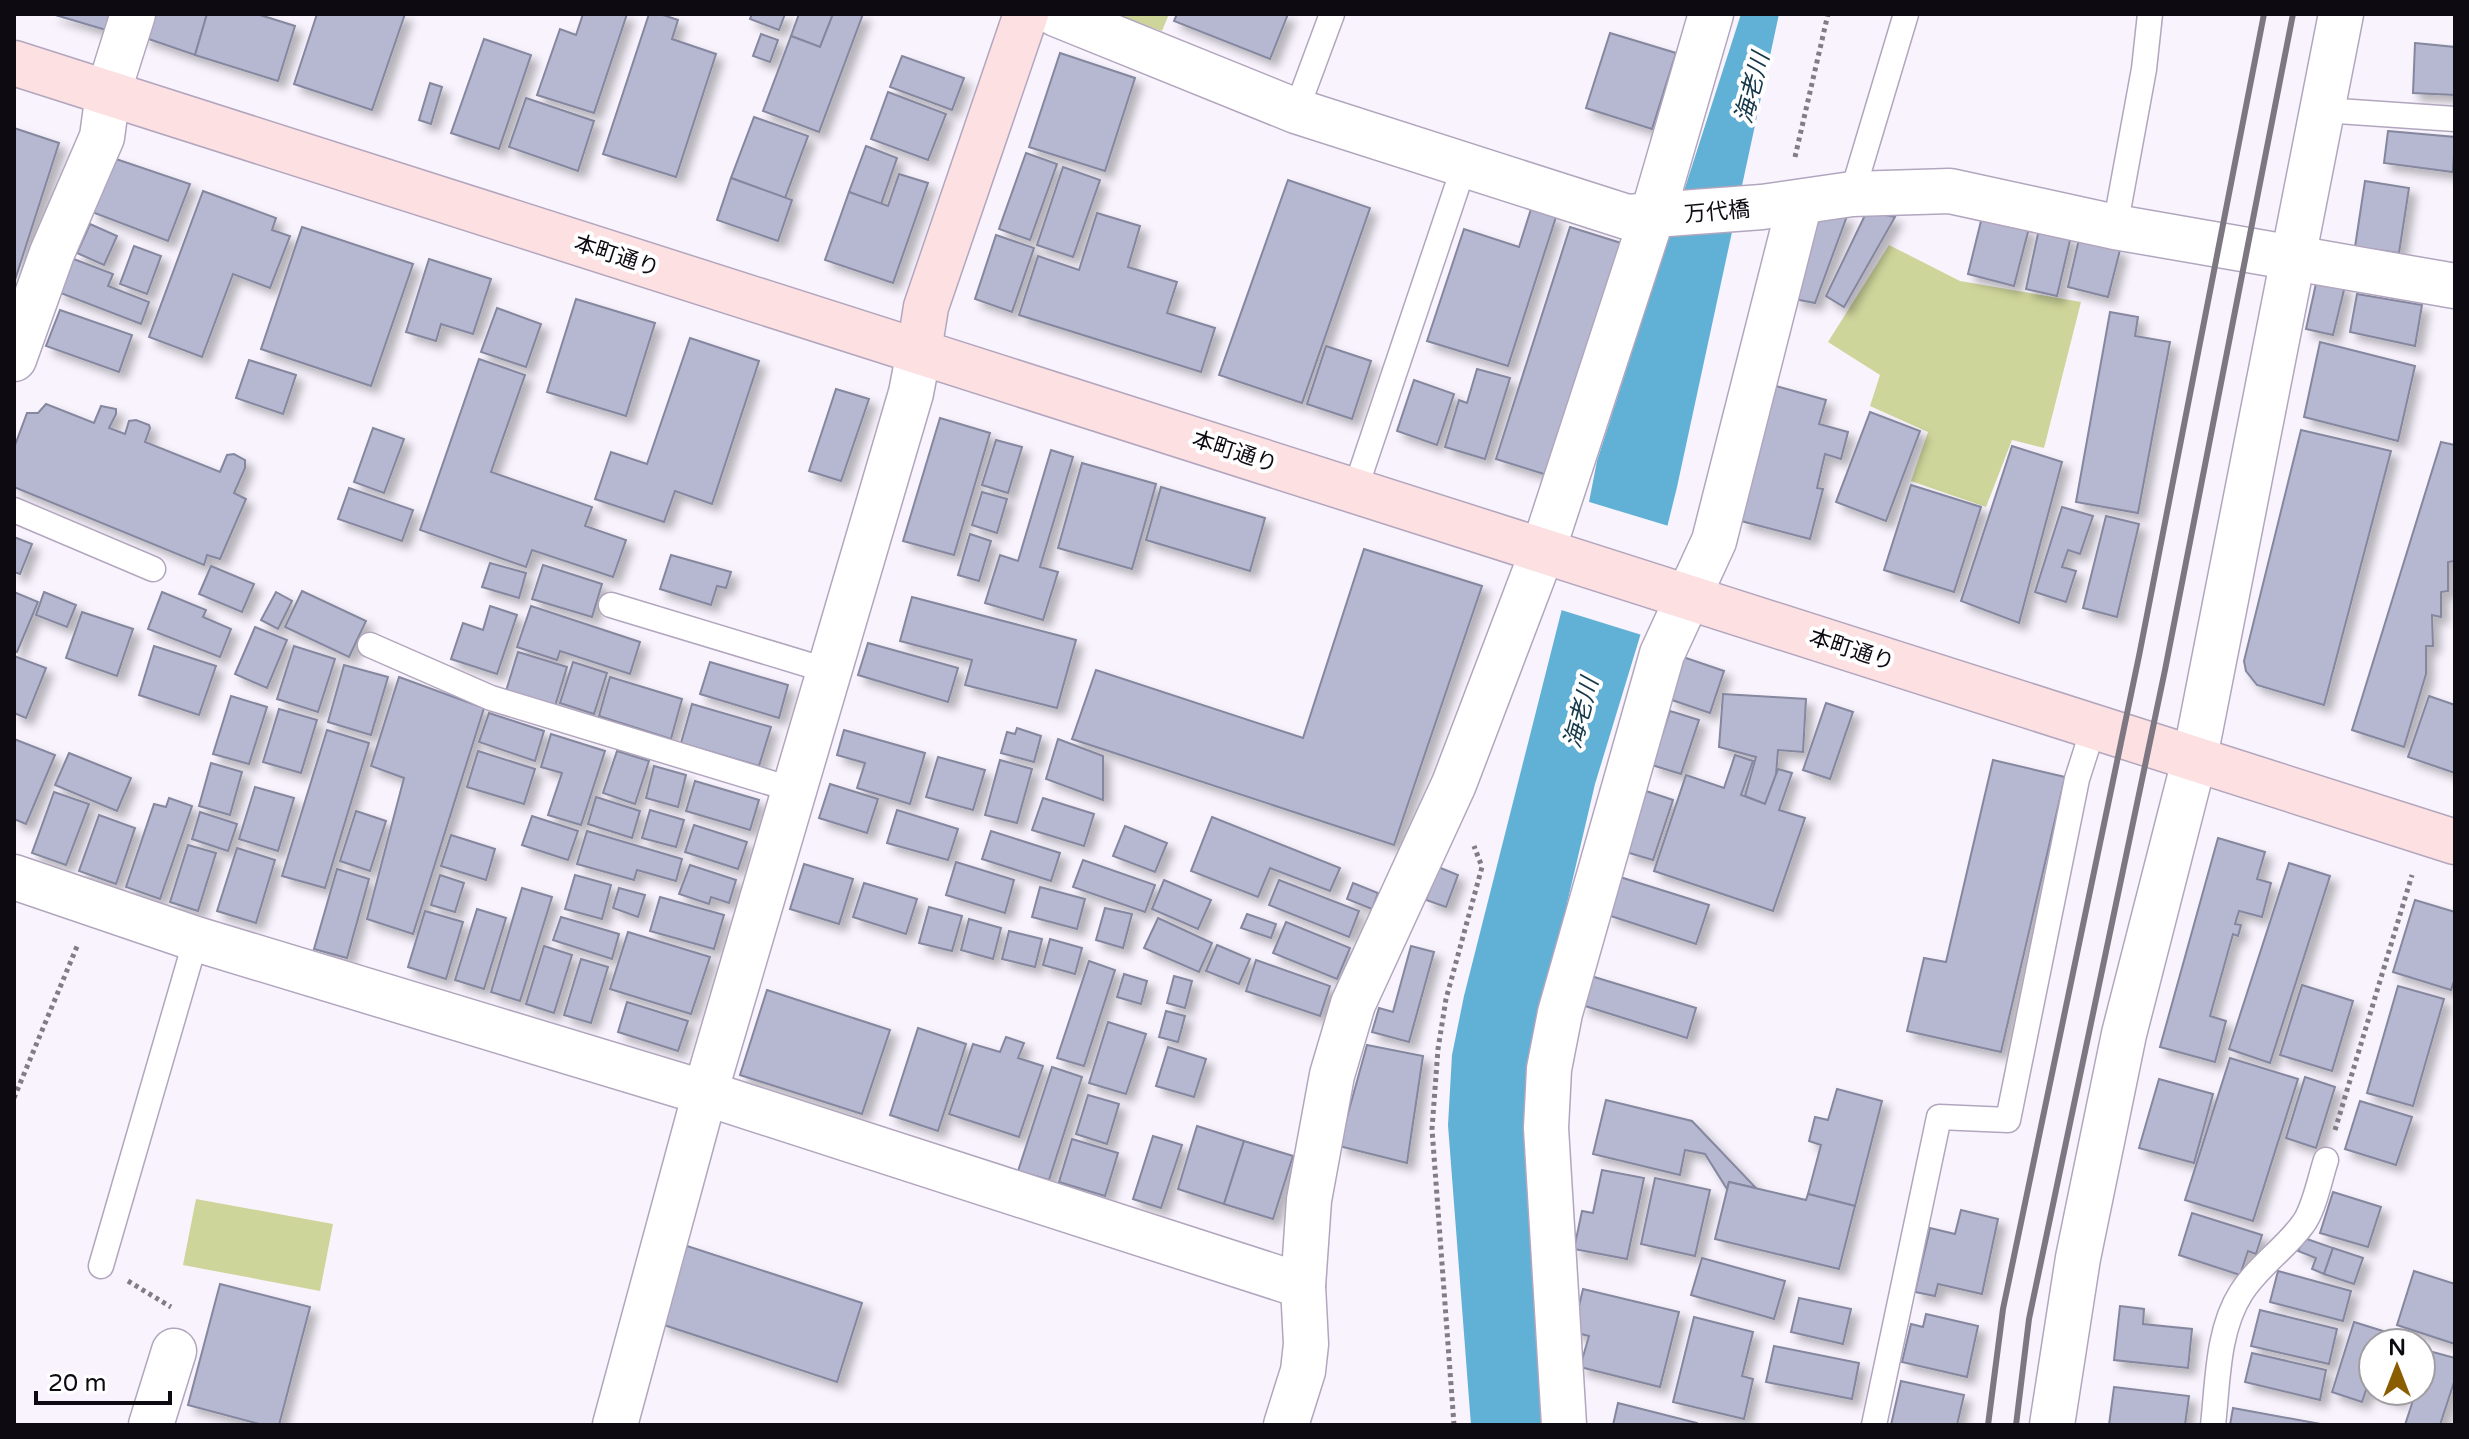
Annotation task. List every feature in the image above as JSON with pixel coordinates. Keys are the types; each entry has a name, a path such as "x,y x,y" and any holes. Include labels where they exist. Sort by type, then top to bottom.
{"street":[{"path":"14,359 52,253 102,137 108,93 133,14"},
{"path":"615,1425 705,1093 911,393 926,307 1026,14"},
{"name":"万代橋","path":"1056,14 1296,111 1627,217 1782,204 1852,194 1950,191 2115,227 2455,286"},
{"path":"1286,1425 1303,1371 1306,1344 1303,1286 1309,1200 1332,1075 1353,1004 1454,784 1552,553 1662,216 1711,14"},
{"path":"2052,1425 2078,1258 2124,1034 2195,757 2341,14"},
{"name":"本町通り","path":"14,63 2455,842"},
{"path":"1564,1425 1546,1128 1549,1069 1560,1013 1662,654 1674,592 1714,541 1782,204"},
{"path":"14,877 196,939 705,1093 1303,1286"},
{"path":"151,1425 174,1351"}],"lane":[{"path":"1296,111 1332,14"},
{"path":"1852,194 1906,14"},
{"path":"2115,227 2144,69 2150,14"},
{"path":"2323,110 2455,119"},
{"path":"1355,490 1464,166"},
{"path":"14,510 153,569"},
{"path":"611,605 829,671"},
{"path":"370,645 491,698 794,790"},
{"path":"1874,1425 1939,1117 2008,1120 2077,779 2094,726"},
{"path":"101,1266 196,939"},
{"path":"2213,1425 2221,1349 2230,1318 2241,1294 2263,1264 2305,1222 2326,1160"}],"path":[{"path":"1782,204 1828,14"},
{"path":"1454,784 1482,867 1446,999 1438,1049 1432,1129 1454,1425"},
{"path":"2326,1160 2412,874"},
{"path":"14,1098 95,905"},
{"path":"101,1266 170,1305 174,1351"}],"green space":[{"path":"1113,14 1169,14 1162,31"},
{"path":"1889,245 1960,281 2081,302 2044,448 2012,440 1986,507 1911,481 1928,432 1870,406 1880,375 1828,342"},
{"path":"196,1199 333,1224 320,1291 183,1265"}],"water":[{"name":"海老川","path":"1741,14 1779,14 1677,487 1641,633 1595,784 1542,1010 1547,1425 1471,1425 1448,1125 1452,1055 1597,461"}],"pier":[{"path":"1586,501 1672,527 1645,636 1558,609"}],"building":[{"path":"52,14 111,14 106,30"},
{"path":"150,14 207,14 195,55 143,37"},
{"path":"207,14 257,14 295,26 278,81 195,55"},
{"path":"317,14 405,14 372,110 294,84"},
{"path":"583,14 627,14 594,113 537,95 560,29 576,35"},
{"path":"649,14 678,20 672,39 716,54 676,177 603,154"},
{"path":"752,14 785,14 779,30 750,19"},
{"path":"799,14 833,14 820,47 791,36"},
{"path":"833,14 863,14 819,132 763,111 791,36 820,47"},
{"path":"1177,14 1288,14 1270,59 1174,21"},
{"path":"1610,33 1676,53 1652,129 1586,108"},
{"path":"761,34 778,40 770,62 753,56"},
{"path":"484,39 531,55 499,149 451,133"},
{"path":"2415,43 2455,47 2455,95 2413,93"},
{"path":"1060,53 1135,78 1105,171 1029,147"},
{"path":"902,56 964,78 952,110 890,87"},
{"path":"430,83 442,87 431,124 419,120"},
{"path":"888,92 946,114 928,160 871,139"},
{"path":"526,98 594,121 578,171 509,147"},
{"path":"754,117 808,136 785,198 731,178"},
{"path":"14,128 59,143 15,280 14,280"},
{"path":"2388,131 2455,137 2453,172 2384,163"},
{"path":"866,146 897,158 881,204 849,192"},
{"path":"1026,153 1057,164 1030,240 999,229"},
{"path":"113,158 190,184 168,241 92,212"},
{"path":"1063,167 1100,180 1073,257 1037,245"},
{"path":"899,174 928,183 893,283 825,260 849,192 888,206"},
{"path":"731,178 792,200 778,241 717,220"},
{"path":"1288,180 1370,208 1302,403 1219,375"},
{"path":"2365,181 2409,188 2399,253 2355,247"},
{"path":"203,191 276,218 272,230 290,236 270,288 233,274 202,357 149,337"},
{"path":"1531,209 1556,217 1508,366 1427,341 1464,229 1519,247"},
{"path":"1867,211 1895,217 1844,307 1826,296"},
{"path":"1815,212 1847,216 1815,303 1794,299"},
{"path":"1097,213 1140,226 1128,267 1177,282 1167,313 1215,328 1201,372 1019,315 1038,256 1079,270"},
{"path":"1982,217 2029,228 2014,286 1968,274"},
{"path":"90,224 117,236 104,265 77,253"},
{"path":"302,227 413,264 371,386 261,349"},
{"path":"1570,227 1621,243 1547,475 1496,459"},
{"path":"2039,229 2071,236 2057,296 2026,289"},
{"path":"996,235 1034,248 1012,312 975,299"},
{"path":"2079,239 2120,250 2108,297 2068,287"},
{"path":"134,246 161,256 147,294 120,284"},
{"path":"71,258 113,274 108,286 149,302 141,324 58,292"},
{"path":"429,259 491,279 473,334 441,324 436,341 406,332"},
{"path":"2317,279 2345,286 2333,335 2306,329"},
{"path":"2357,294 2422,305 2415,346 2350,332"},
{"path":"576,299 655,323 626,416 547,392"},
{"path":"497,308 541,324 526,367 481,352"},
{"path":"60,310 132,335 119,372 46,346"},
{"path":"2110,312 2138,317 2135,336 2170,342 2138,513 2076,502"},
{"path":"690,338 759,361 712,504 675,491 664,522 595,499 611,452 647,464"},
{"path":"2320,342 2415,366 2398,441 2304,417"},
{"path":"1326,346 1371,361 1352,419 1307,404"},
{"path":"479,359 525,375 491,472 592,507 585,526 626,540 613,577 532,550 526,567 420,530"},
{"path":"249,360 296,375 283,414 236,398"},
{"path":"1477,369 1510,378 1485,459 1445,447 1459,400 1467,403"},
{"path":"1414,380 1454,394 1437,445 1397,431"},
{"path":"1776,386 1826,400 1819,424 1848,432 1841,459 1825,454 1817,488 1823,489 1810,539 1741,521"},
{"path":"836,389 869,399 841,481 809,471"},
{"path":"46,404 94,423 101,406 116,409 109,428 125,434 129,421 149,425 145,442 220,472 227,455 234,454 245,460 245,468 234,493 246,499 220,559 207,555 204,565 14,487 14,448 27,413 38,413"},
{"path":"1870,412 1920,431 1886,521 1836,502"},
{"path":"940,418 990,433 954,555 903,541"},
{"path":"373,428 404,439 384,493 354,482"},
{"path":"2301,430 2391,451 2324,705 2257,685 2246,671 2244,661"},
{"path":"996,440 1022,447 1008,493 982,485"},
{"path":"2441,442 2455,445 2455,561 2448,562 2448,591 2441,592 2441,617 2432,615 2433,646 2426,646 2426,674 2404,747 2352,730"},
{"path":"2012,446 2062,462 2019,623 1961,601"},
{"path":"1051,450 1073,457 1040,567 1058,572 1043,620 985,603 1000,555 1018,561"},
{"path":"1082,463 1156,484 1132,569 1058,548"},
{"path":"1911,485 1981,507 1954,592 1884,570"},
{"path":"1161,487 1265,518 1250,571 1146,540"},
{"path":"349,488 413,510 402,541 338,519"},
{"path":"982,492 1007,499 997,533 972,525"},
{"path":"2062,507 2093,516 2080,554 2068,550 2062,567 2076,571 2066,602 2035,592"},
{"path":"2106,516 2139,524 2117,617 2083,608"},
{"path":"970,534 991,541 979,581 958,575"},
{"path":"14,537 32,544 20,574 14,572"},
{"path":"1364,549 1482,586 1394,845 1072,739 1096,670 1303,738"},
{"path":"671,555 731,572 726,588 717,586 711,605 660,589"},
{"path":"490,563 526,573 519,598 482,587"},
{"path":"543,565 602,584 592,617 532,599"},
{"path":"211,566 254,584 242,612 199,594"},
{"path":"302,591 366,621 349,657 285,627"},
{"path":"14,592 38,602 17,652 14,651"},
{"path":"44,592 76,605 67,627 36,615"},
{"path":"162,592 206,610 203,617 231,629 220,657 148,629"},
{"path":"276,592 292,601 278,629 261,620"},
{"path":"912,597 1076,640 1057,708 965,685 972,660 900,641"},
{"path":"490,606 517,615 497,674 451,659 463,623 483,630"},
{"path":"531,606 640,642 630,674 560,651 557,660 517,647"},
{"path":"82,612 133,629 117,676 66,658"},
{"path":"255,627 287,640 267,688 235,674"},
{"path":"868,643 958,668 948,702 858,675"},
{"path":"154,646 216,666 199,715 139,695"},
{"path":"294,646 335,659 318,712 277,699"},
{"path":"518,652 567,667 555,706 506,691"},
{"path":"14,656 46,668 26,718 14,713"},
{"path":"1683,657 1724,671 1710,713 1669,699"},
{"path":"573,662 607,673 594,714 560,703"},
{"path":"710,662 788,685 779,718 700,694"},
{"path":"344,665 388,677 371,735 328,722"},
{"path":"399,677 484,708 413,934 367,919 404,778 371,766"},
{"path":"610,677 682,699 671,739 599,716"},
{"path":"1723,694 1806,699 1803,752 1778,750 1776,775 1765,804 1745,796 1756,757 1719,747"},
{"path":"231,696 267,707 249,764 213,754"},
{"path":"2429,696 2455,705 2455,773 2408,757"},
{"path":"1826,703 1853,712 1830,779 1803,770"},
{"path":"692,704 771,727 759,766 681,743"},
{"path":"279,709 317,720 301,773 263,762"},
{"path":"1670,711 1699,720 1681,774 1652,765"},
{"path":"489,713 544,731 535,761 479,742"},
{"path":"1017,728 1041,736 1034,762 1001,753 1007,732 1015,734"},
{"path":"327,730 369,743 325,888 282,876"},
{"path":"844,730 925,753 910,804 857,788 865,763 837,755"},
{"path":"551,734 605,751 581,825 548,815 562,773 541,767"},
{"path":"14,739 55,755 26,824 14,819"},
{"path":"1058,739 1103,756 1103,800 1046,779"},
{"path":"478,751 535,769 524,804 467,787"},
{"path":"617,751 649,761 635,804 603,793"},
{"path":"69,753 131,778 117,811 55,785"},
{"path":"1735,755 1753,761 1741,795 1765,804 1778,769 1792,773 1779,810 1805,818 1773,911 1654,871 1686,775 1724,788"},
{"path":"938,757 985,770 973,810 926,797"},
{"path":"1000,760 1032,769 1017,823 985,815"},
{"path":"1993,760 2065,777 2001,1052 1907,1031 1924,958 1946,962"},
{"path":"211,763 242,772 230,815 199,806"},
{"path":"654,766 686,775 678,807 646,798"},
{"path":"695,781 759,800 750,830 686,811"},
{"path":"830,784 878,799 867,833 819,818"},
{"path":"255,787 294,798 278,851 239,839"},
{"path":"1646,791 1673,800 1653,860 1626,852"},
{"path":"54,792 89,804 66,865 32,853"},
{"path":"596,797 640,811 632,838 588,824"},
{"path":"169,798 192,806 160,899 126,887 154,804 166,807"},
{"path":"1043,798 1094,814 1084,846 1032,830"},
{"path":"650,810 684,820 676,847 642,838"},
{"path":"897,810 958,829 948,860 887,843"},
{"path":"356,811 386,821 370,871 340,861"},
{"path":"200,812 237,824 228,851 192,839"},
{"path":"99,815 135,828 116,884 79,871"},
{"path":"532,816 578,831 568,860 522,845"},
{"path":"1212,817 1340,868 1330,891 1270,868 1258,897 1191,871"},
{"path":"694,825 747,842 738,869 685,852"},
{"path":"1125,826 1167,843 1155,872 1113,856"},
{"path":"587,831 682,859 676,881 637,870 634,880 577,864"},
{"path":"991,831 1060,853 1051,881 982,859"},
{"path":"451,835 495,849 486,880 441,866"},
{"path":"2218,838 2265,852 2257,879 2271,883 2262,917 2239,911 2235,924 2241,925 2238,936 2233,934 2210,1016 2226,1021 2215,1062 2160,1047"},
{"path":"188,845 216,853 198,911 170,902"},
{"path":"237,848 275,860 256,923 217,911"},
{"path":"1083,860 1155,885 1145,912 1073,887"},
{"path":"956,862 1014,880 1005,913 946,895"},
{"path":"2289,863 2330,876 2270,1063 2229,1049"},
{"path":"804,864 853,879 839,924 790,909"},
{"path":"690,865 736,880 729,903 711,897 709,904 679,894"},
{"path":"1438,867 1458,875 1446,907 1426,900"},
{"path":"337,869 369,879 347,958 314,949"},
{"path":"440,875 464,883 455,912 431,905"},
{"path":"575,875 611,885 602,919 565,909"},
{"path":"1620,877 1709,905 1696,944 1608,915"},
{"path":"1164,880 1211,900 1198,929 1152,909"},
{"path":"1279,880 1359,911 1349,937 1269,905"},
{"path":"864,883 917,899 906,934 853,917"},
{"path":"1353,883 1378,893 1372,909 1347,899"},
{"path":"1040,887 1085,899 1077,929 1032,917"},
{"path":"522,888 552,897 520,1001 491,992"},
{"path":"619,888 645,895 638,917 613,908"},
{"path":"660,897 724,915 714,949 650,931"},
{"path":"2415,900 2455,912 2455,978 2451,990 2393,972"},
{"path":"929,907 962,916 952,951 919,943"},
{"path":"1105,908 1132,914 1123,948 1096,940"},
{"path":"477,909 506,918 484,989 455,980"},
{"path":"425,911 463,922 446,979 408,967"},
{"path":"1247,914 1276,924 1271,938 1241,928"},
{"path":"561,917 619,934 612,959 553,940"},
{"path":"1158,918 1212,943 1199,972 1144,948"},
{"path":"969,919 1001,928 993,959 961,950"},
{"path":"1286,922 1350,948 1337,979 1273,953"},
{"path":"1009,931 1042,939 1035,967 1002,959"},
{"path":"628,932 710,957 691,1014 610,989"},
{"path":"1050,939 1082,948 1075,974 1043,965"},
{"path":"1217,945 1250,959 1239,984 1206,971"},
{"path":"544,946 572,955 554,1013 526,1004"},
{"path":"1411,946 1434,952 1409,1042 1372,1032 1379,1008 1393,1012"},
{"path":"581,959 608,967 591,1023 564,1015"},
{"path":"1256,960 1330,986 1320,1016 1246,991"},
{"path":"1089,961 1115,970 1084,1066 1057,1058"},
{"path":"1124,974 1147,981 1141,1004 1117,997"},
{"path":"1174,976 1192,981 1185,1008 1167,1003"},
{"path":"1591,976 1696,1008 1687,1038 1582,1005"},
{"path":"2302,985 2353,1001 2332,1071 2280,1055"},
{"path":"2398,986 2444,999 2413,1106 2367,1093"},
{"path":"767,990 890,1030 862,1114 740,1075"},
{"path":"627,1002 688,1021 678,1051 618,1032"},
{"path":"1166,1011 1185,1016 1178,1042 1159,1037"},
{"path":"1108,1022 1146,1034 1126,1094 1089,1083"},
{"path":"918,1028 966,1044 938,1131 890,1115"},
{"path":"1006,1037 1024,1043 1018,1058 1043,1066 1019,1137 949,1114 973,1044 1000,1052"},
{"path":"1367,1045 1423,1056 1407,1163 1339,1146"},
{"path":"1168,1047 1206,1059 1194,1097 1156,1086"},
{"path":"2230,1058 2298,1079 2253,1221 2185,1200"},
{"path":"1052,1067 1082,1077 1049,1180 1018,1171"},
{"path":"2305,1077 2335,1087 2316,1148 2286,1138"},
{"path":"2159,1079 2213,1094 2194,1163 2139,1148"},
{"path":"1837,1089 1882,1101 1855,1206 1808,1194 1821,1145 1809,1141 1815,1117 1828,1120"},
{"path":"1088,1095 1119,1104 1107,1144 1076,1134"},
{"path":"1606,1100 1692,1121 1756,1188 1729,1182 1727,1189 1705,1154 1685,1150 1680,1175 1593,1154"},
{"path":"2360,1101 2412,1117 2396,1165 2345,1149"},
{"path":"1197,1126 1244,1141 1224,1204 1178,1189"},
{"path":"1153,1136 1182,1145 1161,1208 1133,1199"},
{"path":"1072,1139 1118,1153 1105,1196 1059,1182"},
{"path":"1244,1141 1293,1156 1273,1219 1224,1204"},
{"path":"1602,1170 1644,1178 1627,1259 1574,1249 1582,1211 1593,1213"},
{"path":"1655,1178 1710,1190 1695,1256 1641,1244"},
{"path":"1729,1182 1806,1200 1808,1194 1855,1206 1839,1269 1715,1239"},
{"path":"2333,1192 2381,1207 2368,1247 2320,1233"},
{"path":"1961,1210 1998,1219 1982,1294 1938,1284 1935,1296 1915,1292 1930,1228 1955,1234"},
{"path":"2192,1213 2262,1235 2256,1254 2248,1251 2240,1275 2179,1255"},
{"path":"2304,1238 2333,1248 2324,1274 2312,1269 2316,1258 2298,1251"},
{"path":"687,1246 862,1303 837,1382 661,1324"},
{"path":"2333,1248 2363,1258 2354,1284 2324,1274"},
{"path":"1702,1258 1785,1281 1774,1319 1691,1295"},
{"path":"2278,1271 2351,1291 2343,1321 2270,1302"},
{"path":"2414,1271 2455,1284 2455,1344 2437,1338 2437,1327 2397,1325"},
{"path":"220,1284 310,1307 279,1425 263,1425 188,1405"},
{"path":"1583,1289 1679,1312 1660,1387 1580,1367 1589,1336 1573,1332"},
{"path":"1799,1298 1851,1309 1843,1344 1791,1332"},
{"path":"2120,1306 2144,1309 2143,1324 2192,1329 2188,1368 2114,1360"},
{"path":"2260,1310 2337,1329 2329,1364 2251,1346"},
{"path":"1926,1314 1978,1326 1967,1377 1902,1362 1911,1324 1923,1327"},
{"path":"1694,1317 1753,1332 1742,1376 1753,1379 1744,1419 1673,1402"},
{"path":"2354,1322 2370,1327 2357,1327 2357,1400 2332,1392"},
{"path":"1774,1346 1859,1363 1852,1399 1766,1382"},
{"path":"2252,1353 2326,1370 2320,1400 2245,1382"},
{"path":"2437,1353 2455,1358 2455,1379 2440,1425 2405,1425 2411,1407 2437,1407"},
{"path":"1901,1381 1964,1395 1957,1425 1891,1425"},
{"path":"2114,1387 2189,1396 2185,1425 2109,1425"},
{"path":"1618,1403 1697,1423 1697,1425 1613,1425"},
{"path":"2233,1408 2326,1425 2230,1425"}],"railway":[{"path":"1988,1425 2003,1309 2139,656 2264,14"},
{"path":"2016,1425 2029,1319 2165,670 2293,14"}]}
